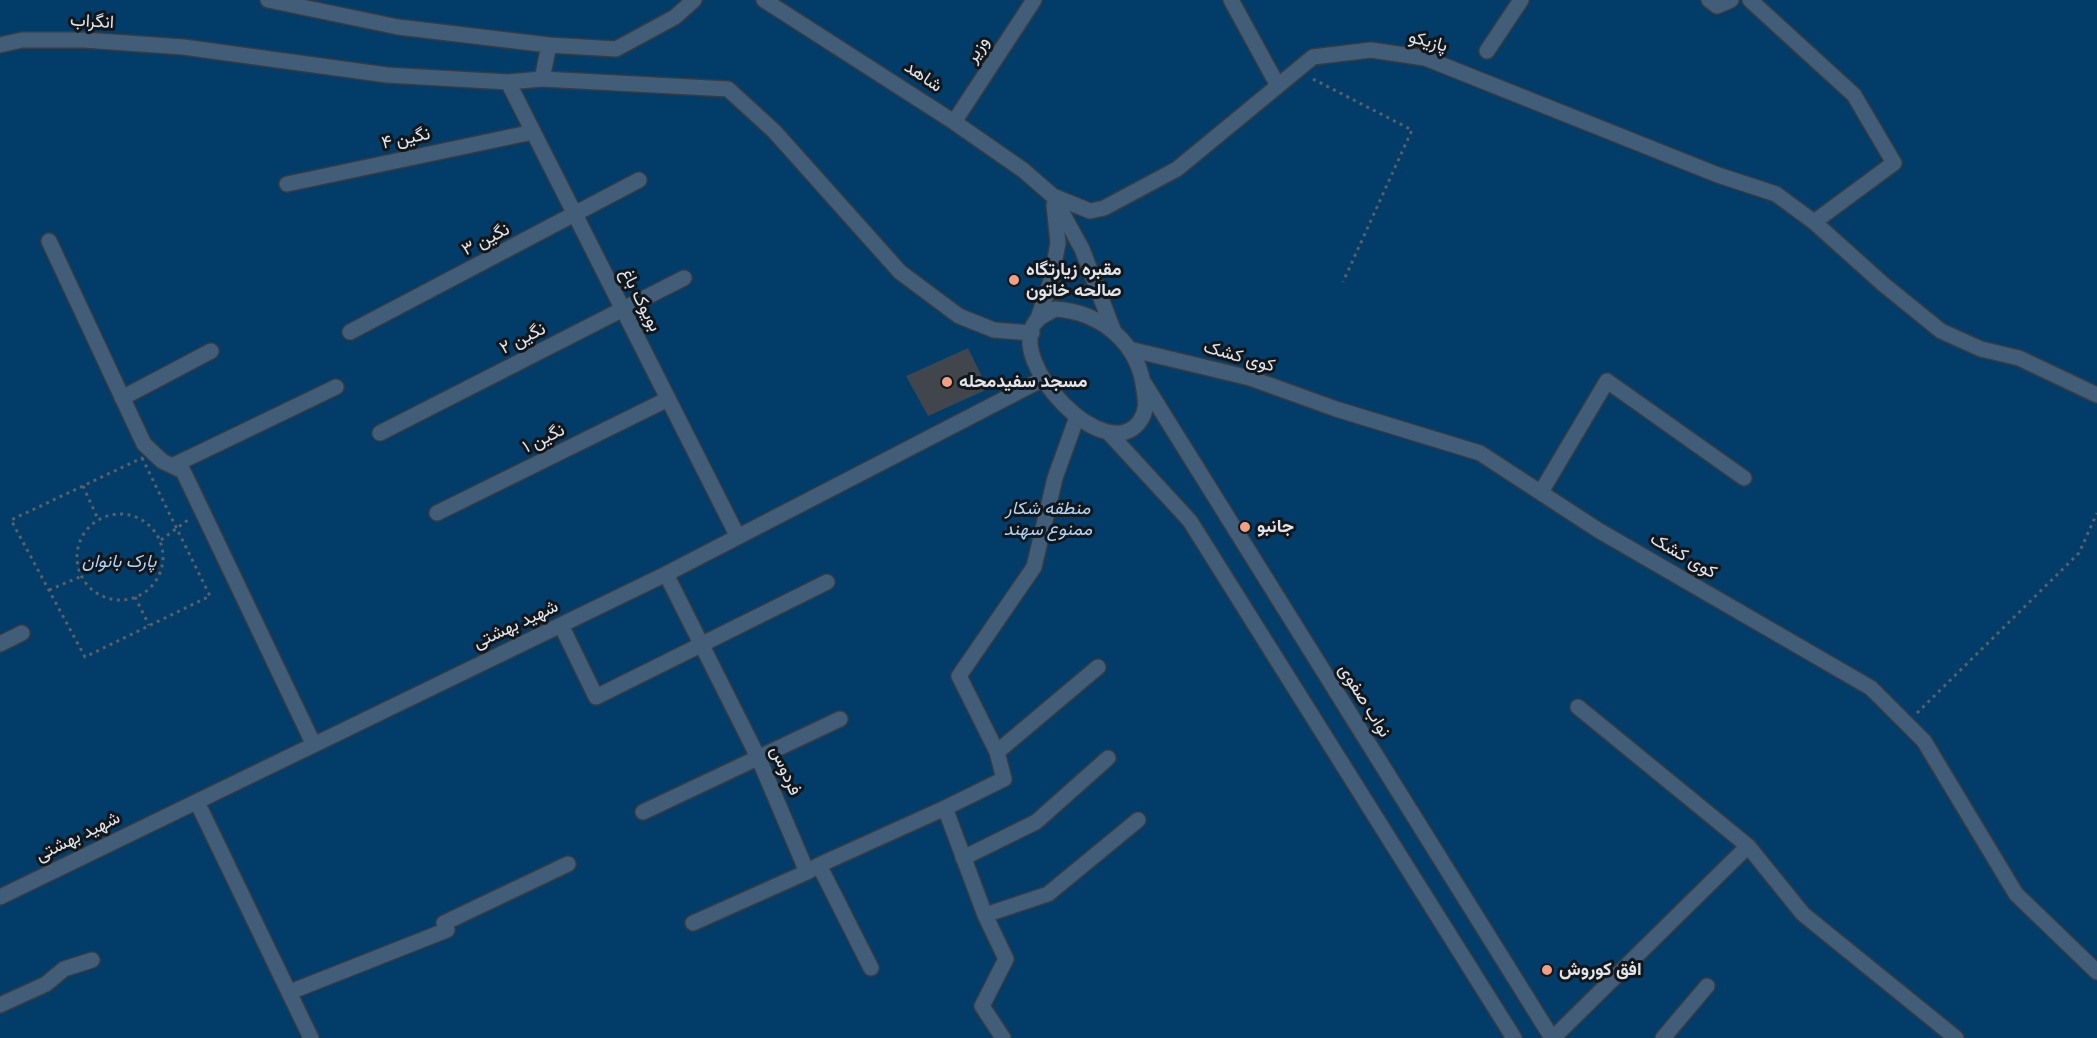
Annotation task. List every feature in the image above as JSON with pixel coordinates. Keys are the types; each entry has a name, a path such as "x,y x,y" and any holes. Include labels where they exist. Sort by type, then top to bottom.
{"street":[{"path":"268,0 398,27 549,45 616,49 675,17 694,0"},
{"name":"شاهد","path":"764,0 954,122 1023,170 1053,196"},
{"name":"وزیر","path":"954,122 1034,0"},
{"path":"1231,0 1277,84"},
{"path":"1487,51 1521,0"},
{"path":"1709,0 1717,6 1731,0"},
{"path":"1750,0 1854,95 1894,163 1814,222"},
{"name":"انگراب","path":"0,45 22,40 84,40 183,47 387,75 508,82 542,79 728,89 774,131 900,272 959,316 994,330 1034,327"},
{"path":"542,79 549,45"},
{"name":"پازیکو","path":"1053,196 1090,211 1104,208 1177,169 1277,84 1313,57 1371,50 1425,58 1718,175 1776,194 1814,222 1883,284 1941,331 1981,349 2019,358 2097,395"},
{"name":"بویوک باغ","path":"508,82 737,536"},
{"name":"نگین ۴","path":"287,184 533,132"},
{"name":"نگین ۳","path":"350,332 639,180"},
{"path":"1053,196 1058,243 1051,281 1034,327 1032,347 1048,390 1077,417 1108,432 1190,521 1514,1038"},
{"path":"1053,196 1082,249 1114,332"},
{"path":"49,241 144,444 162,460 183,471 313,743"},
{"name":"نگین ۲","path":"380,433 684,278"},
{"path":"1034,327 1055,309 1076,310 1098,320 1114,332 1129,349 1144,383 1146,406 1139,422 1128,430 1108,432"},
{"name":"کوی کشک","path":"1129,349 1250,378 1336,409 1480,453 1598,530 1871,688 1924,741 2016,894 2097,972"},
{"path":"122,398 212,351"},
{"name":"شهید بهشتی","path":"0,897 313,743 666,574 1043,379"},
{"path":"1540,492 1606,381 1744,478"},
{"name":"نواب صفوی","path":"1144,383 1552,1038"},
{"path":"174,465 336,387"},
{"name":"نگین ۱","path":"437,513 668,399"},
{"path":"693,922 1004,779 997,752 959,676 1034,567 1055,478 1077,417"},
{"name":"فردوس","path":"666,574 813,868 871,968"},
{"path":"561,625 596,697 700,643 827,582"},
{"path":"0,644 22,633"},
{"path":"997,752 1098,667"},
{"path":"1578,706 1748,846 1803,914 1956,1038"},
{"path":"643,812 840,719"},
{"path":"963,858 1036,822 1108,758"},
{"path":"197,801 311,1038"},
{"path":"945,808 986,915 1006,959 982,1006 1003,1038"},
{"path":"986,915 1048,894 1138,820"},
{"path":"1552,1038 1748,846"},
{"path":"290,992 447,930 444,923 568,864"},
{"path":"0,1005 46,984 64,969 92,960"},
{"path":"1663,1038 1707,986"}],"path":[{"path":"1295,70 1412,130 1342,282"},
{"path":"142,458 210,596 85,657 11,520 83,486 142,458"},
{"path":"83,486 98,519"},
{"path":"161,540 177,530 201,507"},
{"path":"122,513 138,518 145,521 161,540 163,565 152,587 130,600 106,598 86,585 76,561 81,537 98,519 122,513"},
{"path":"1907,723 2079,553 2097,513"},
{"path":"49,590 82,576"},
{"path":"135,597 149,625"}],"green space":[{"name":"منطقه شکار ممنوع سهند","path":"0,0 2097,0 2097,1038 0,1038"}],"building":[{"name":"مسجد سفیدمحله","path":"968,348 988,389 928,416 906,376"}],"place":[{"name":"مقبره زیارتگاه صالحه خاتون","path":"1014,280"},
{"name":"مسجد سفیدمحله","path":"947,382"},
{"name":"جانبو","path":"1245,527"},
{"name":"افق کوروش","path":"1547,970"}],"park label":[{"name":"پارک بانوان","path":"119,562"}]}
